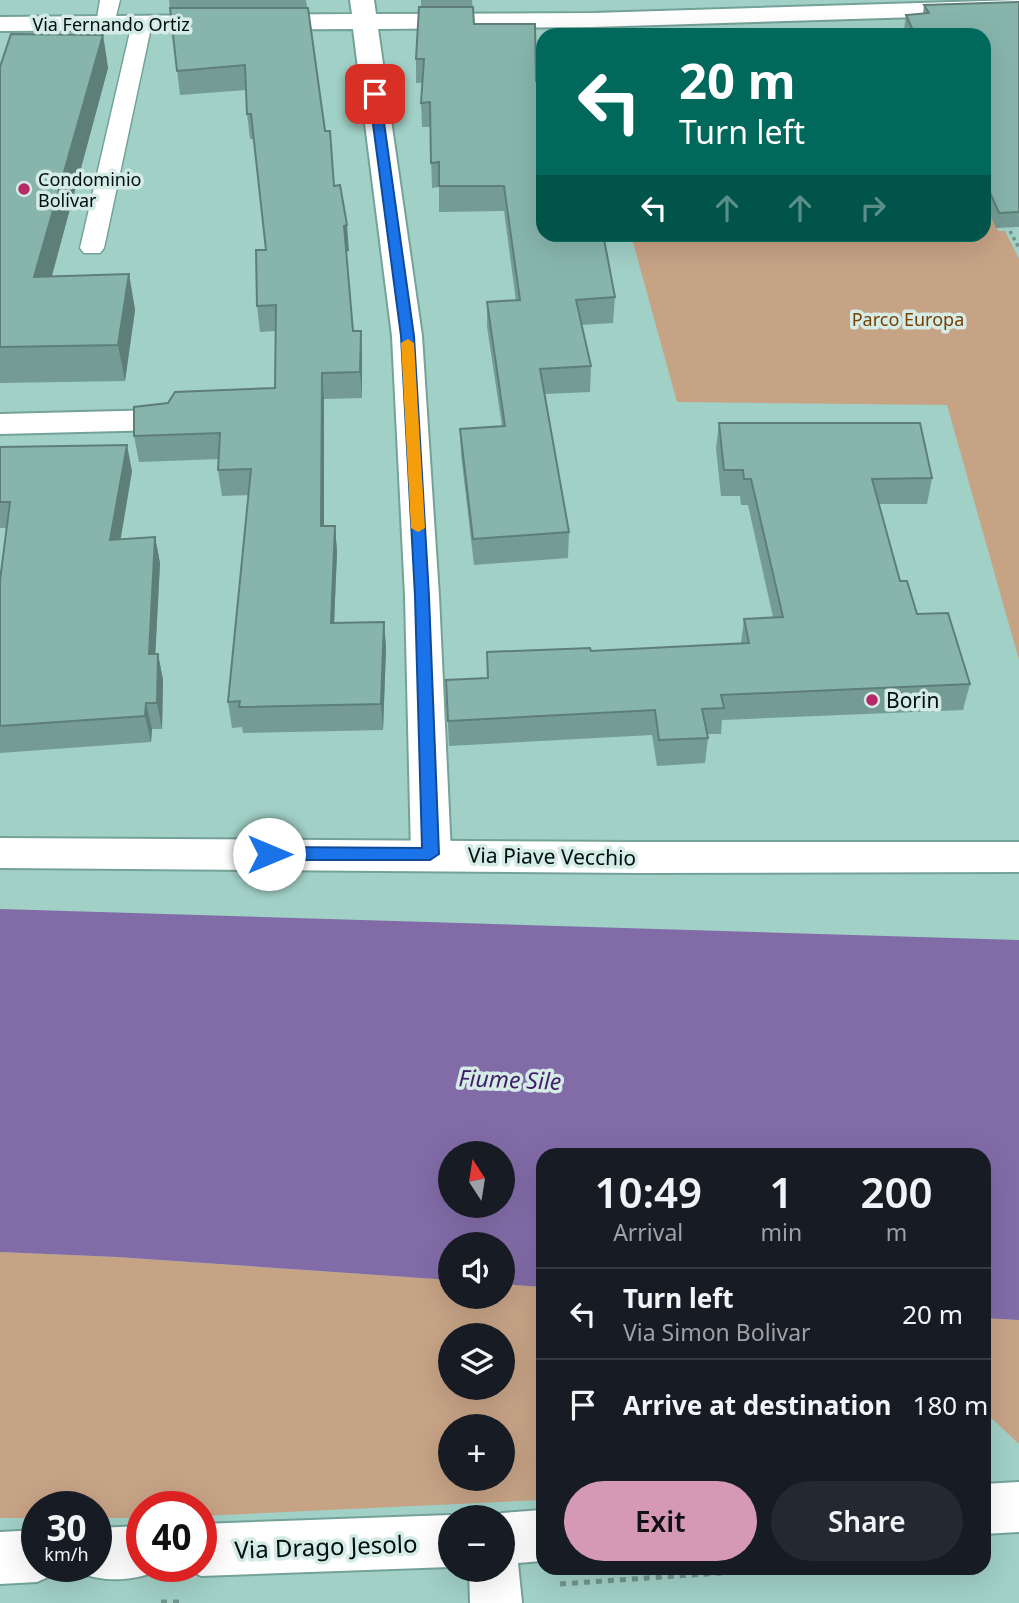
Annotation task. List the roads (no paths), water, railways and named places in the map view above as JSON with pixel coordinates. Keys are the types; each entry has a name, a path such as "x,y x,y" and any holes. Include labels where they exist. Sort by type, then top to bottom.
{"street":[{"name":"Via Fernando Ortiz","path":"0,24 108,12 142,23 363,11 593,20 1019,7"},
{"path":"363,11 407,336 422,596 430,854"},
{"path":"0,424 161,420"},
{"name":"Via Piave Vecchio","path":"0,853 430,854 794,860 1019,857"},
{"path":"991,1509 1019,1507"},
{"path":"515,1538 536,1536"},
{"name":"Via Drago Jesolo","path":"217,1549 438,1541"},
{"path":"0,1558 21,1557"},
{"path":"495,1582 496,1603"}],"lane":[{"path":"92,248 142,23"}],"water":[{"name":"Fiume Sile","path":"0,909 1019,940 1019,1320 991,1318 991,1148 536,1148 536,1287 515,1285 515,1232 438,1232 438,1279 117,1257 0,1252"}],"place":[{"name":"Condominio Bolivar","path":"24,189"},
{"name":"Borin","path":"872,700"}],"park label":[{"name":"Parco Europa","path":"908,319"}]}
